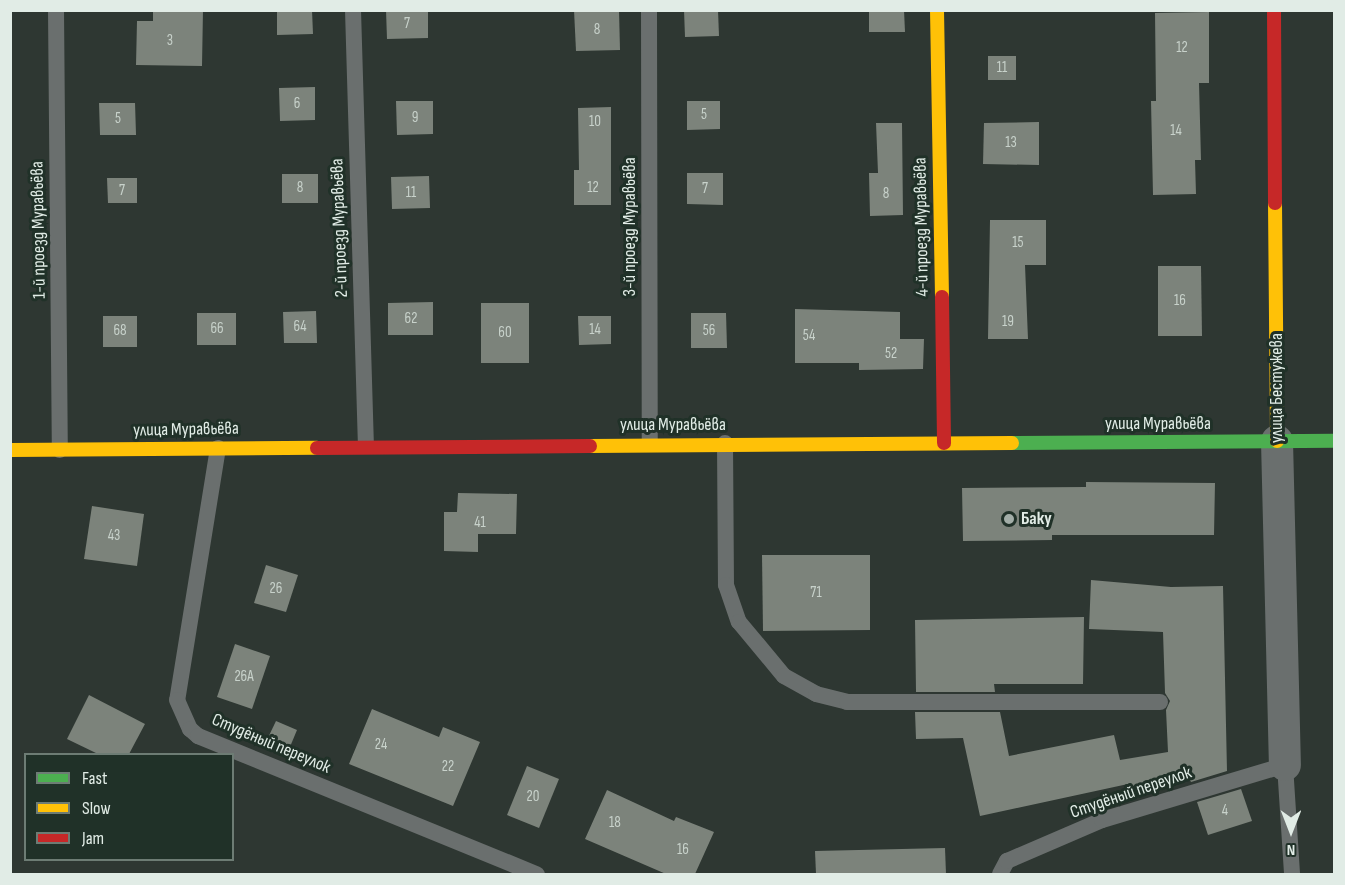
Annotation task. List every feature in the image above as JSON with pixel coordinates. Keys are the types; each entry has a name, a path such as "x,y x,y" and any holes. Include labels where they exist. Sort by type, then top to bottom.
{"street":[{"name":"4-й проезд Муравьёва","path":"936,10 944,443"},
{"name":"улица Бестужева","path":"1274,10 1277,441 1285,765"},
{"name":"улица Муравьёва","path":"10,450 650,443 1335,441"}],"lane":[{"name":"1-й проезд Муравьёва","path":"56,10 60,450"},
{"name":"2-й проезд Муравьёва","path":"353,10 366,445"},
{"name":"3-й проезд Муравьёва","path":"649,10 650,443"},
{"path":"725,443 726,585 739,622 760,651 784,676 816,694 847,702 1160,702"},
{"name":"Студёный переулок","path":"218,448 177,700 190,729 198,736 537,874"},
{"name":"Студёный переулок","path":"1000,874 1007,861 1102,820 1285,765"},
{"path":"1285,765 1292,874"}],"building":[{"path":"153,10 203,10 202,66 136,65 137,21 153,21"},
{"path":"277,10 312,10 313,34 277,35"},
{"path":"386,10 428,10 428,38 387,39"},
{"path":"574,10 619,10 620,50 576,51"},
{"path":"684,10 718,10 719,36 685,37"},
{"path":"869,10 904,10 905,32 869,32"},
{"path":"1209,12 1209,83 1199,83 1201,160 1195,160 1196,194 1153,195 1151,101 1156,101 1155,13"},
{"path":"988,56 1016,56 1016,80 988,80"},
{"path":"315,87 315,120 280,121 279,88"},
{"path":"396,101 433,101 433,134 397,135"},
{"path":"687,101 720,101 720,129 687,130"},
{"path":"99,103 135,103 136,135 100,135"},
{"path":"611,107 611,205 574,205 574,170 579,170 578,108"},
{"path":"1039,122 1039,165 983,164 984,123"},
{"path":"876,123 902,123 903,215 870,216 869,173 878,173"},
{"path":"687,173 723,173 723,205 687,204"},
{"path":"282,174 318,174 318,203 282,203"},
{"path":"429,176 430,208 392,209 391,177"},
{"path":"107,178 137,178 137,203 108,203"},
{"path":"990,220 1046,220 1046,265 1025,265 1028,339 988,339"},
{"path":"1158,266 1201,266 1202,336 1158,336"},
{"path":"433,302 433,335 388,335 388,303"},
{"path":"481,303 529,303 529,363 481,363"},
{"path":"795,309 900,312 900,339 924,339 923,369 859,370 859,363 795,363"},
{"path":"316,311 317,343 284,343 283,312"},
{"path":"197,313 236,313 236,345 197,345"},
{"path":"691,313 726,313 727,348 691,348"},
{"path":"103,316 137,316 137,347 103,347"},
{"path":"578,316 611,316 611,344 579,345"},
{"path":"1086,482 1215,483 1214,535 1052,535 1052,540 963,541 962,488 1086,487"},
{"path":"458,493 517,494 516,534 478,534 478,552 444,551 444,512 457,512"},
{"path":"92,506 144,514 137,566 84,559"},
{"path":"762,555 870,555 870,630 763,631"},
{"path":"266,565 298,575 286,612 254,603"},
{"path":"1091,580 1171,587 1223,586 1227,771 1191,782 1189,778 1129,788 1128,784 980,816 963,738 916,739 915,712 1000,712 1009,756 1114,735 1120,760 1168,752 1166,710 1170,701 1165,693 1163,632 1089,629"},
{"path":"1084,617 1083,684 994,684 995,692 916,692 915,620"},
{"path":"235,644 270,656 252,709 217,697"},
{"path":"89,695 145,724 130,753 96,753 67,739"},
{"path":"372,709 439,737 443,727 480,742 453,806 349,764"},
{"path":"276,721 297,730 287,754 265,744"},
{"path":"527,766 559,779 539,828 507,815"},
{"path":"1241,789 1252,821 1208,835 1197,802"},
{"path":"607,790 674,821 676,817 714,832 695,874 666,874 585,839"},
{"path":"945,848 946,874 816,874 815,851"}],"traffic: fast":[{"path":"1012,443 1334,441"}],"traffic: slow":[{"path":"937,10 942,297"},
{"path":"1275,203 1277,441"},
{"path":"590,446 1012,443"},
{"path":"10,450 317,448"}],"traffic: jam":[{"path":"1274,10 1275,203"},
{"path":"942,297 944,443"},
{"path":"317,448 590,446"}],"place":[{"name":"Баку","path":"1009,519"}]}
